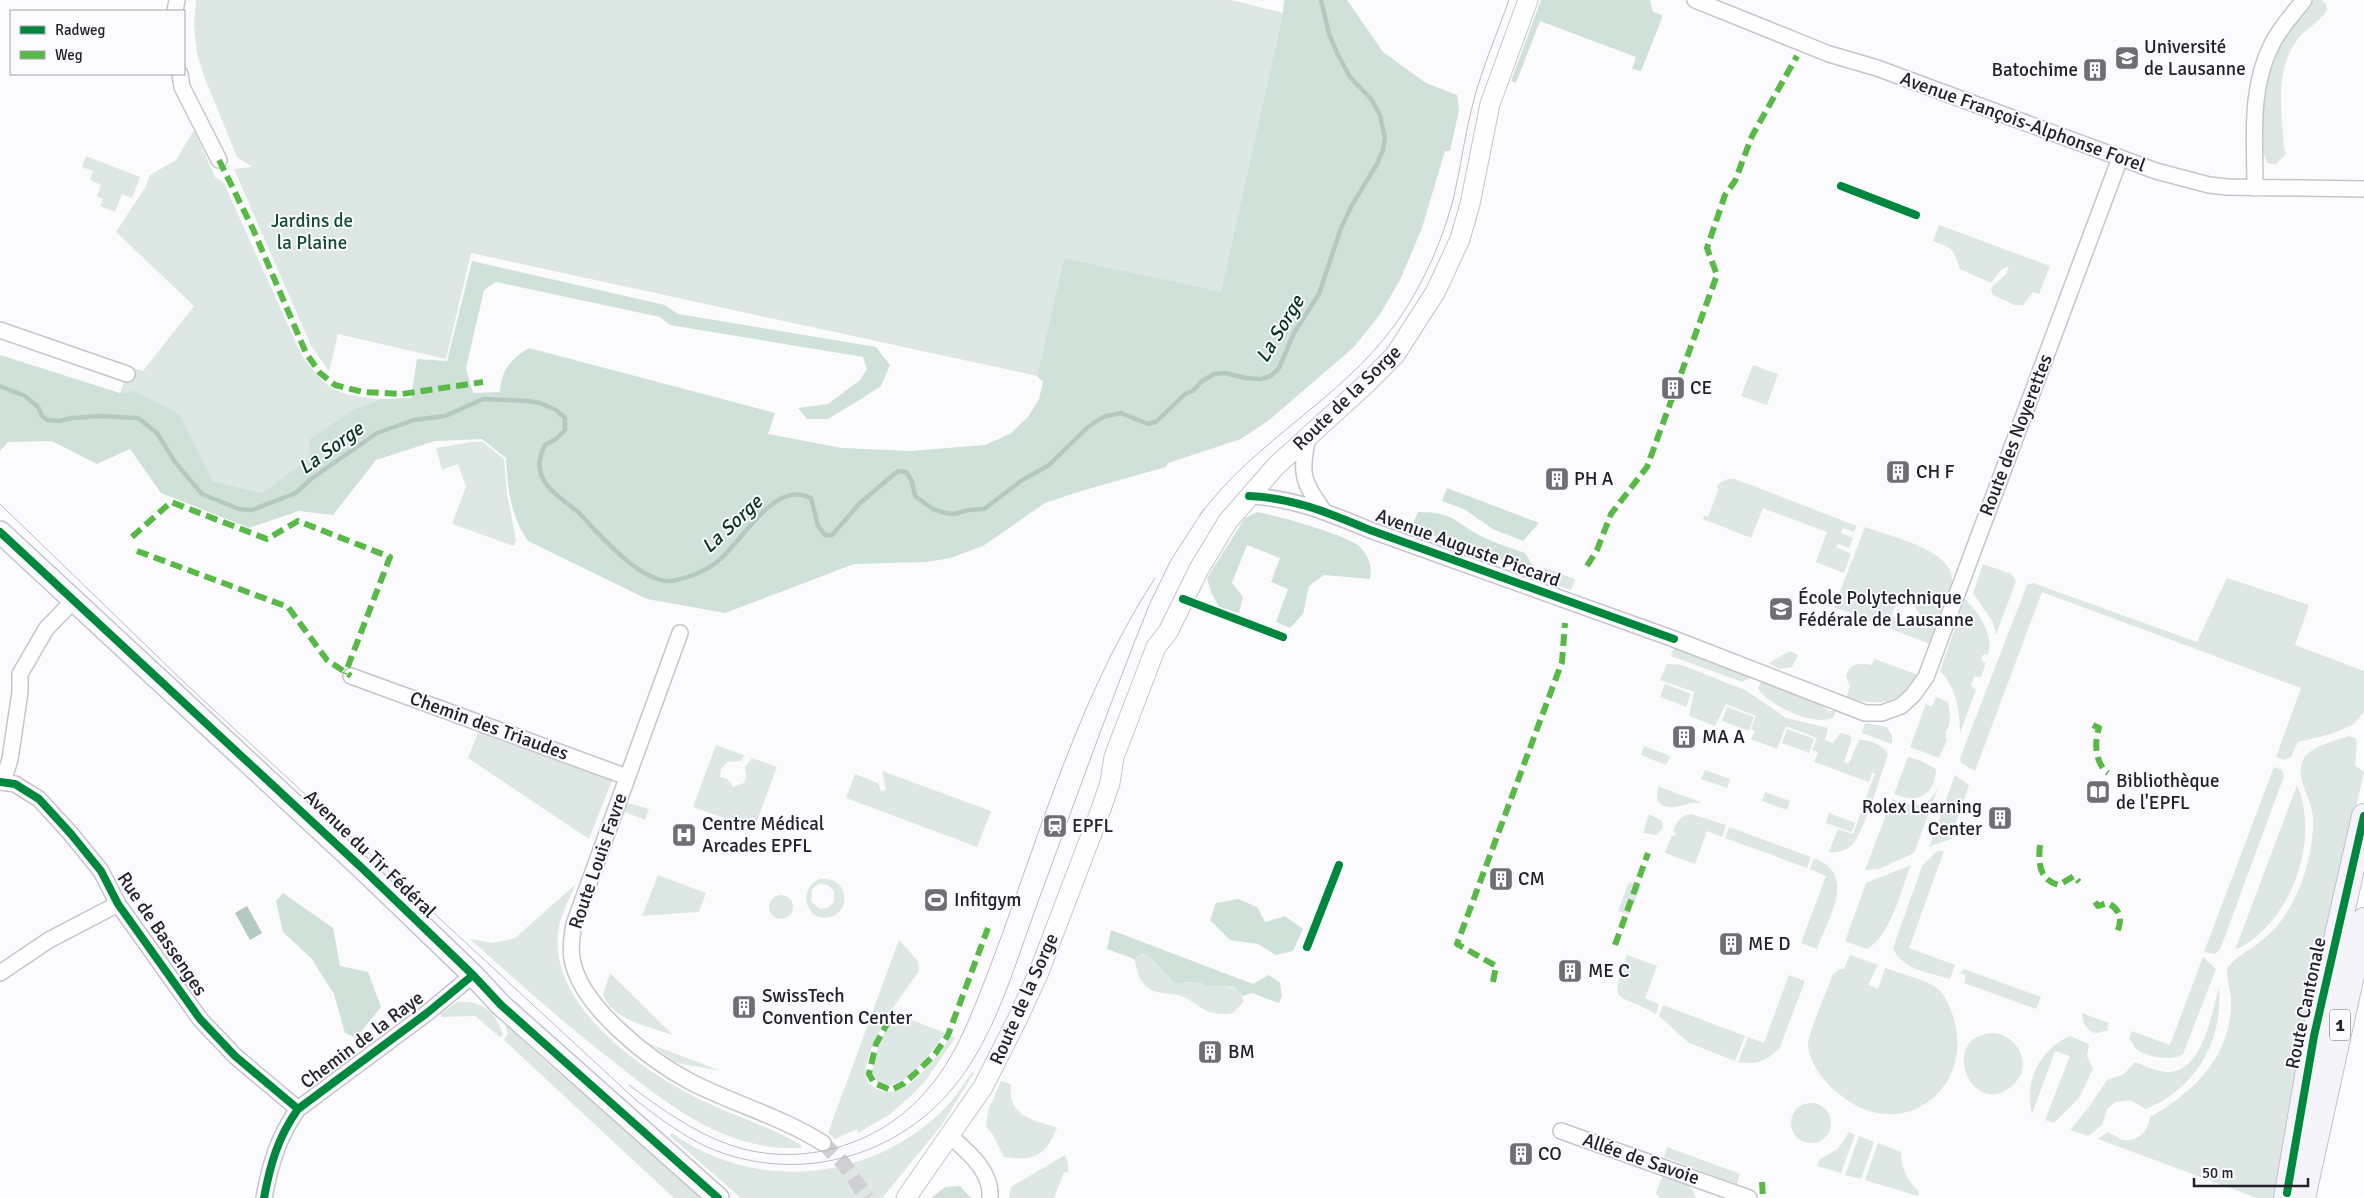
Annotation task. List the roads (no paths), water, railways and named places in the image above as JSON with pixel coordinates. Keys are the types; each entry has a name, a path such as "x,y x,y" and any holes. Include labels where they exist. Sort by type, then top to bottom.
{"main road":[{"name":"Avenue du Tir Fédéral","path":"0,532 364,869 473,974 501,1005 718,1198"},
{"name":"Route Cantonale","path":"2303,1198 2314,1036 2364,816"},
{"name":"Route Cantonale","path":"2286,1198 2333,1058 2364,920"}],"street":[{"name":"Route de la Sorge","path":"906,1198 983,1087 1036,980 1110,783 1126,760 1165,656 1168,632 1183,599 1228,520 1276,466 1395,355 1422,316 1436,291 1460,238 1470,204 1490,104 1528,0"},
{"name":"Avenue François-Alphonse Forel","path":"1695,0 1829,54 1877,68 2156,171 2209,185 2255,188 2364,189"},
{"path":"2255,188 2255,102 2261,71 2277,34 2304,0"},
{"path":"180,75 182,87 219,160"},
{"name":"Route des Noyerettes","path":"1901,706 1913,695 1926,677 2120,158"},
{"path":"0,330 127,374"},
{"path":"1308,437 1303,473 1311,494 1323,510"},
{"name":"Avenue Auguste Piccard","path":"1250,496 1277,498 1323,510 1370,530 1700,649 1841,705 1874,714 1890,711 1901,706"},
{"name":"Rue de Bassenges","path":"74,600 46,629 20,674 20,692 10,759 1,782 15,784 39,799 71,834 101,871 118,904 200,1019 235,1056 298,1109"},
{"name":"Route Louis Favre","path":"680,633 574,924 571,943 572,959 576,973 588,994 606,1015 632,1040 664,1065 691,1082 774,1117 823,1143"},
{"name":"Chemin des Triaudes","path":"351,676 627,777"},
{"path":"0,973 49,940 118,904"},
{"name":"Chemin de la Raye","path":"264,1198 274,1154 284,1129 298,1109 427,1013 473,974"},
{"name":"Allée de Savoie","path":"1560,1131 1749,1198"},
{"path":"950,1136 971,1154 979,1165 985,1175 990,1198"}],"waterway":[{"name":"La Sorge","path":"0,386 25,396 38,407 42,416 47,420 59,421 100,416 138,418 157,433 175,462 202,494 239,509 252,510 296,493 311,479 377,433 414,420 445,416 483,399 540,403 556,410 565,418 565,430 556,439 545,445 540,457 540,470 546,484 580,514 624,558 638,569 664,581 687,577 714,564 728,552 760,515 772,504 784,497 797,494 811,498 818,526 825,535 832,535 860,503 898,471 906,472 912,481 915,496 933,509 954,514 968,510 984,509 1021,481 1049,465 1088,427 1103,417 1121,413 1148,424 1156,422 1185,394 1193,391 1202,381 1214,374 1225,373 1261,379 1271,376 1279,368 1294,333 1319,294 1341,228 1352,205 1377,164 1383,150 1385,138 1380,115 1371,99 1350,77 1338,55 1329,34 1321,0"}],"tunnel":[{"path":"823,1143 844,1164 867,1198"}],"tram line":[{"path":"1200,515 1246,465 1349,376 1394,326 1414,296 1444,231 1454,196 1473,103 1485,64 1509,0"},
{"path":"0,504 187,685 637,1101 680,1132 707,1147 741,1159 776,1164 811,1163 845,1157 878,1146 908,1128 936,1106 960,1079 985,1038 1005,994 1150,603 1171,560 1204,509"},
{"path":"629,1085 677,1119 716,1140 757,1152 811,1153 837,1148 886,1126 908,1109 927,1090 945,1066 968,1022 1052,795 1097,684 1124,630 1155,578"}],"place":[{"name":"Université de Lausanne","path":"2127,58"},
{"name":"Batochime","path":"2095,70"},
{"name":"CE","path":"1673,388"},
{"name":"CH F","path":"1898,472"},
{"name":"PH A","path":"1557,479"},
{"name":"École Polytechnique Fédérale de Lausanne","path":"1781,609"},
{"name":"MA A","path":"1684,737"},
{"name":"Bibliothèque de l'EPFL","path":"2098,792"},
{"name":"Rolex Learning Center","path":"2000,818"},
{"name":"EPFL","path":"1055,826"},
{"name":"Centre Médical Arcades EPFL","path":"684,835"},
{"name":"CM","path":"1501,879"},
{"name":"Infitgym","path":"936,900"},
{"name":"ME D","path":"1731,944"},
{"name":"ME C","path":"1570,971"},
{"name":"SwissTech Convention Center","path":"744,1007"},
{"name":"BM","path":"1210,1052"},
{"name":"CO","path":"1521,1154"}],"park label":[{"name":"Jardins de la Plaine","path":"312,232"}]}
